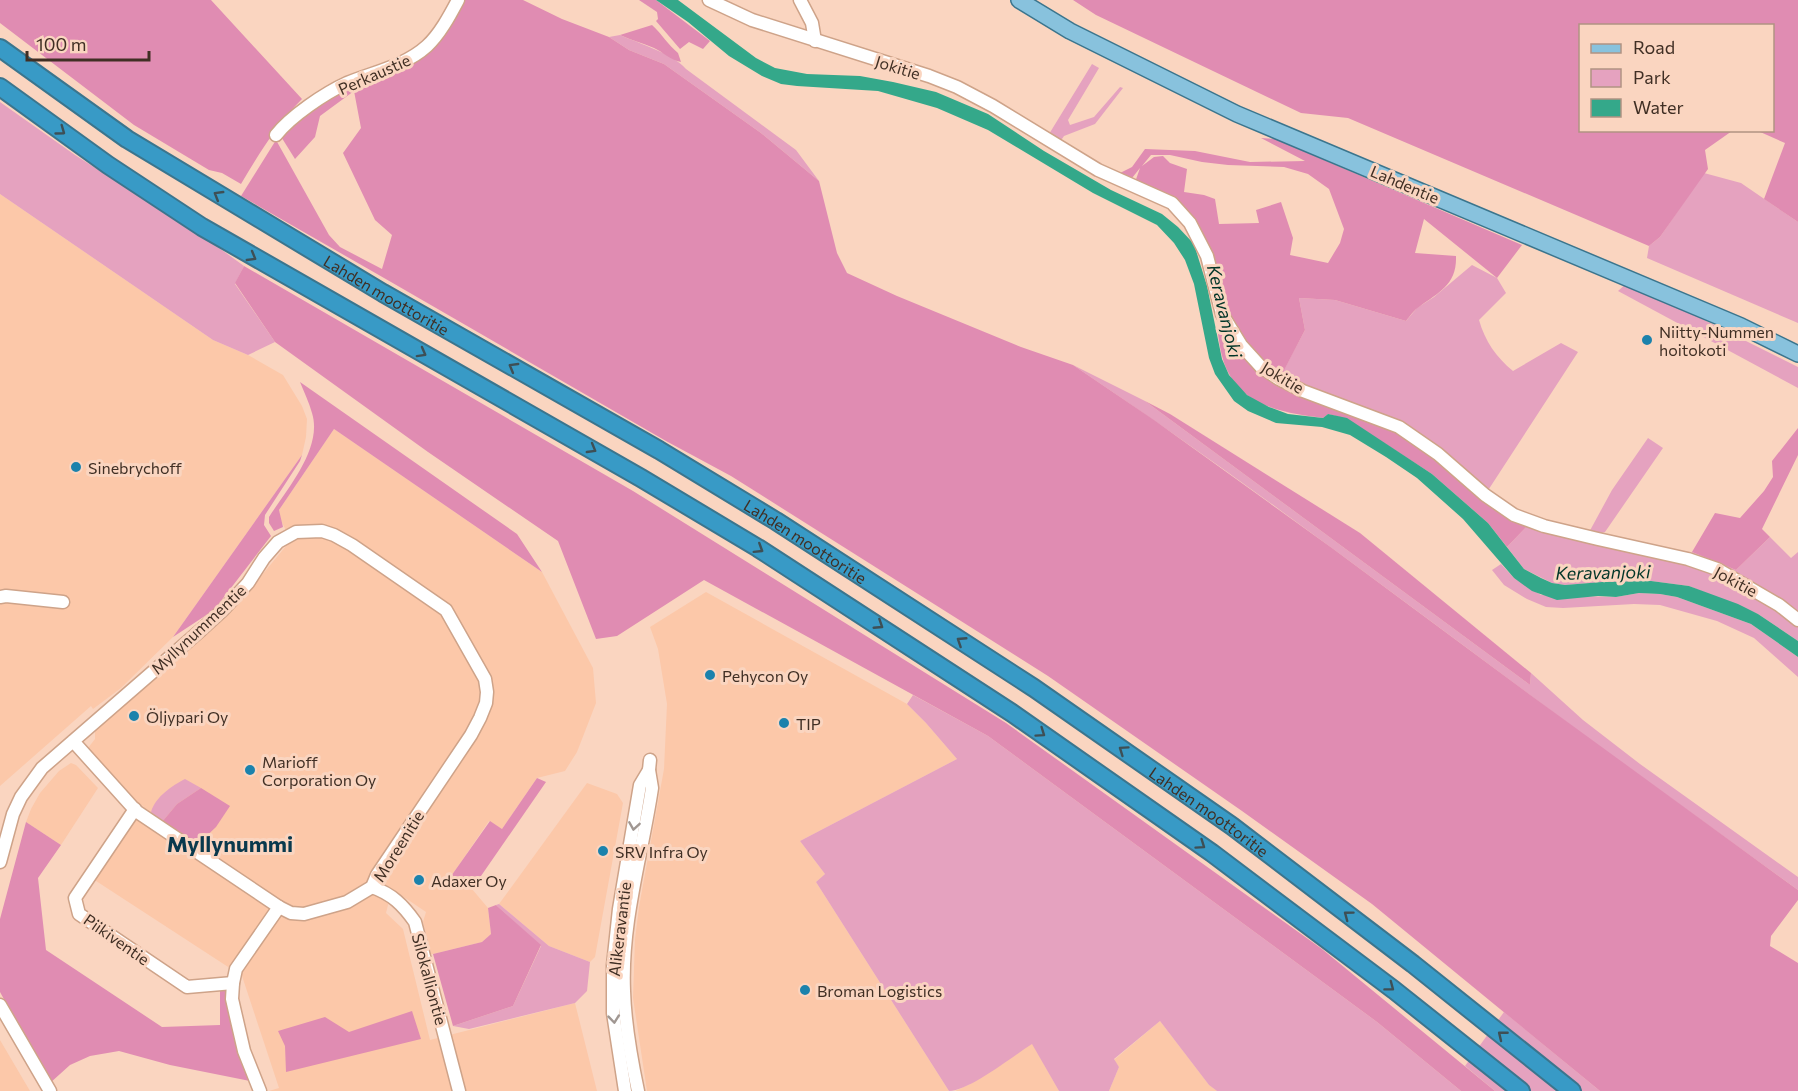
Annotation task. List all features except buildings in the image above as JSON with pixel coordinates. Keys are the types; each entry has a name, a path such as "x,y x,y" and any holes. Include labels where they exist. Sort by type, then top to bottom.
{"highway":[{"name":"Lahden moottoritie","path":"0,48 127,139 186,176 383,293 659,450 849,567 1034,688 1232,826 1413,964 1572,1091"},
{"name":"Lahden moottoritie","path":"4,91 108,165 202,227 758,548 1012,713 1212,853 1394,990 1521,1091"}],"main road":[{"name":"Lahdentie","path":"1019,0 1071,31 1237,114 1725,319 1798,354"}],"street":[{"name":"Perkaustie","path":"276,135 294,116 344,85 402,62 429,45 458,0"},
{"name":"Jokitie","path":"709,0 752,20 957,87 993,105 1098,170 1172,202 1190,224 1207,256 1222,314 1241,345 1261,367 1303,391 1399,427 1438,454 1485,495 1514,515 1544,526 1688,559 1717,569 1771,600 1798,620"},
{"path":"800,0 812,23 815,41"},
{"name":"Myllynummentie","path":"0,862 13,814 21,797 42,768 223,610 248,583 271,549 296,532 322,531 334,535 446,610"},
{"path":"0,597 63,602"},
{"name":"Moreenitie","path":"73,741 135,809 279,908 291,913 304,914 347,902 372,887 377,875 471,735 486,703 485,679 446,610"},
{"name":"Alikeravantie","path":"626,1091 614,1013 613,956 640,785 649,765 652,788 629,913 624,990 628,1037 638,1091"},
{"name":"Piikiventie","path":"135,809 75,898 79,914 187,987 233,983"},
{"name":"Silokalliontie","path":"372,887 404,906 415,922 459,1091"},
{"path":"260,1091 244,1051 232,999 233,983 236,969 279,908"},
{"path":"0,1005 50,1091"}],"shaded area":[{"path":"0,0 211,0 302,99 276,129 241,184 222,173 209,170 134,125 0,23"},
{"path":"464,0 523,0 562,19 609,37 629,50 664,64 761,133 819,181 837,253 847,273 1021,347 1073,365 1154,420 1332,548 1798,890 1798,900 1771,936 1770,946 1798,963 1798,1091 1600,1091 1372,904 1048,676 731,476 666,441 241,196 276,140 329,235 340,247 382,269 392,235 375,220 343,153 361,128 354,91 320,116 315,137 295,159 280,135 322,101 350,86 402,67 452,20"},
{"path":"639,0 656,0 710,41 703,49 689,42 680,49 656,21 657,12"},
{"path":"1073,0 1798,0 1798,222 1764,199 1785,143 1760,132 1774,132 1774,24 1579,24 1579,132 1731,132 1705,150 1708,169 1660,237 1649,246 1348,118 1301,113 1096,15"},
{"path":"652,25 678,53 681,62 673,60 654,48 620,35"},
{"path":"1261,138 1275,139 1522,245 1497,278 1424,219 1415,253 1456,256 1456,266 1445,287 1415,310 1406,321 1335,300 1299,298 1305,330 1280,378 1399,427 1532,521 1507,547 1488,523 1432,474 1347,419 1328,414 1323,418 1284,411 1258,402 1247,395 1229,374 1222,354 1218,334 1228,324 1207,256 1172,203 1134,185 1140,168 1132,178 1118,174 1132,167 1145,149 1195,151 1250,162 1305,161","holes":["1151,155 1170,155 1228,165 1284,167 1308,174 1329,189 1344,229 1340,243 1328,263 1290,255 1293,238 1281,202 1256,210 1259,223 1219,224 1215,199 1184,192 1187,169 1170,163 1163,156 1154,157 1142,166"]},
{"path":"0,194 213,340 248,355 283,375 302,406 307,419 302,455 173,637 121,688 93,709 91,706 0,786"},
{"path":"244,266 633,491 1006,723 1322,949 1495,1091 1461,1091 1377,1022 988,736 704,580 617,636 596,639 558,541 428,452 275,342 235,283"},
{"path":"300,382 517,534 542,572 334,429 279,510 283,527 274,531 269,523 269,517 301,468 312,440 314,426 312,413"},
{"path":"1145,401 1170,414 1360,533 1531,673 1530,685"},
{"path":"1798,428 1798,455 1762,529 1770,537 1736,570 1692,552 1715,513 1740,518 1764,491 1773,477 1772,461"},
{"path":"334,429 542,572 593,668 596,703 577,752 565,771 537,778 502,829 489,821 450,878 472,889 488,908 491,934 482,942 431,954 423,922 426,912 392,889 386,913 403,929 430,1040 575,1003 597,1091 269,1091 279,1088 242,976 93,879 144,807 132,798 88,748 95,739 95,729 241,600 291,540 280,519 279,510"},
{"path":"302,455 265,515 264,525 271,536 214,610 173,637"},
{"path":"706,592 907,704 957,759 800,841 825,874 816,882 949,1091 647,1091 633,998 635,939 664,769 667,704 658,649 650,627"},
{"path":"71,763 76,765 98,788 61,845 26,822 40,793 59,771"},
{"path":"537,778 546,782 472,889 449,879 490,821 502,829"},
{"path":"587,783 617,794 623,803 595,957 590,962 549,946 499,904"},
{"path":"201,788 230,806 216,827 197,845 162,822 177,804"},
{"path":"26,822 61,845 38,878 46,950 162,1027 220,1025 220,987 226,990 237,1042 250,1081 170,1065 119,1051 90,1056 70,1065 50,1083 0,992 0,919"},
{"path":"496,905 541,945 513,1006 453,1026 433,954 482,942 491,934 488,908"},
{"path":"412,1011 421,1039 286,1072 285,1046 278,1031 325,1017 349,1032"},
{"path":"1160,1021 1209,1085 1217,1091 1109,1091 1119,1067 1114,1060"},
{"path":"0,1040 30,1091 0,1091"},
{"path":"1032,1043 1059,1091 955,1091 970,1084"}],"green space":[{"path":"620,35 680,63 796,150 819,181 761,133 664,64 629,50 609,37"},
{"path":"1092,64 1099,68 1068,120 1070,125 1094,117 1120,87 1123,88 1095,124 1064,136 1057,146 1046,139"},
{"path":"0,102 75,155 204,237 244,266 235,284 275,342 248,355 213,340 0,194"},
{"path":"1704,173 1741,183 1798,222 1798,323 1647,258 1649,246 1660,237"},
{"path":"1472,265 1497,278 1506,293 1479,320 1492,348 1513,371 1561,343 1578,352 1485,495 1279,379 1305,330 1299,298 1335,300 1406,321 1417,308 1434,297"},
{"path":"1628,282 1798,367 1798,388 1618,291"},
{"path":"1073,365 1145,401 1530,685 1531,673 1583,720 1640,764 1798,877 1798,890 1302,526"},
{"path":"1648,438 1663,448 1605,532 1589,536 1688,559 1692,552 1736,570 1770,537 1791,558 1798,552 1798,641 1758,614 1689,586 1651,581 1565,585 1552,583 1524,569 1507,547 1532,521 1587,536 1612,490"},
{"path":"1501,564 1514,578 1541,595 1616,597 1639,593 1660,594 1677,597 1751,624 1798,657 1798,677 1754,638 1717,621 1660,605 1546,607 1504,585 1492,570"},
{"path":"913,695 988,736 1377,1022 1461,1091 1217,1091 1209,1085 1160,1021 1114,1059 1119,1067 1109,1091 1059,1091 1032,1044 979,1079 949,1091 816,882 825,874 800,841 957,759 907,704"},
{"path":"185,779 201,788 177,804 162,822 154,818 151,812 153,806 170,788"},
{"path":"499,904 549,946 590,962 587,991 575,1003 469,1029 453,1026 513,1006 541,946 496,905"},
{"path":"1504,1012 1600,1091 1495,1091 1465,1066"}],"water":[{"path":"656,0 678,0 756,58 775,68 807,74 860,76 936,92 988,114 1044,151 1111,190 1162,214 1194,244 1207,286 1222,359 1229,375 1247,395 1288,414 1323,418 1328,414 1347,418 1432,474 1488,523 1524,569 1541,578 1565,585 1651,581 1689,586 1758,614 1798,641 1798,657 1751,624 1677,597 1639,593 1616,597 1598,596 1557,600 1532,591 1514,578 1463,519 1417,478 1386,457 1350,435 1322,427 1276,423 1248,411 1234,401 1215,374 1209,358 1194,284 1185,260 1174,243 1157,225 1093,193 988,130 937,108 878,91 781,84 762,76 729,56 688,22"}],"place":[{"name":"Niitty-Nummen hoitokoti","path":"1647,340"},
{"name":"Sinebrychoff","path":"76,467"},
{"name":"Pehycon Oy","path":"710,675"},
{"name":"Öljypari Oy","path":"134,716"},
{"name":"TIP","path":"784,723"},
{"name":"Marioff Corporation Oy","path":"250,770"},
{"name":"SRV Infra Oy","path":"603,851"},
{"name":"Adaxer Oy","path":"419,880"},
{"name":"Broman Logistics","path":"805,990"}],"district":[{"name":"Myllynummi","path":"230,843"}],"water label":[{"name":"Keravanjoki","path":"1225,311"},
{"name":"Keravanjoki","path":"1603,572"}]}
